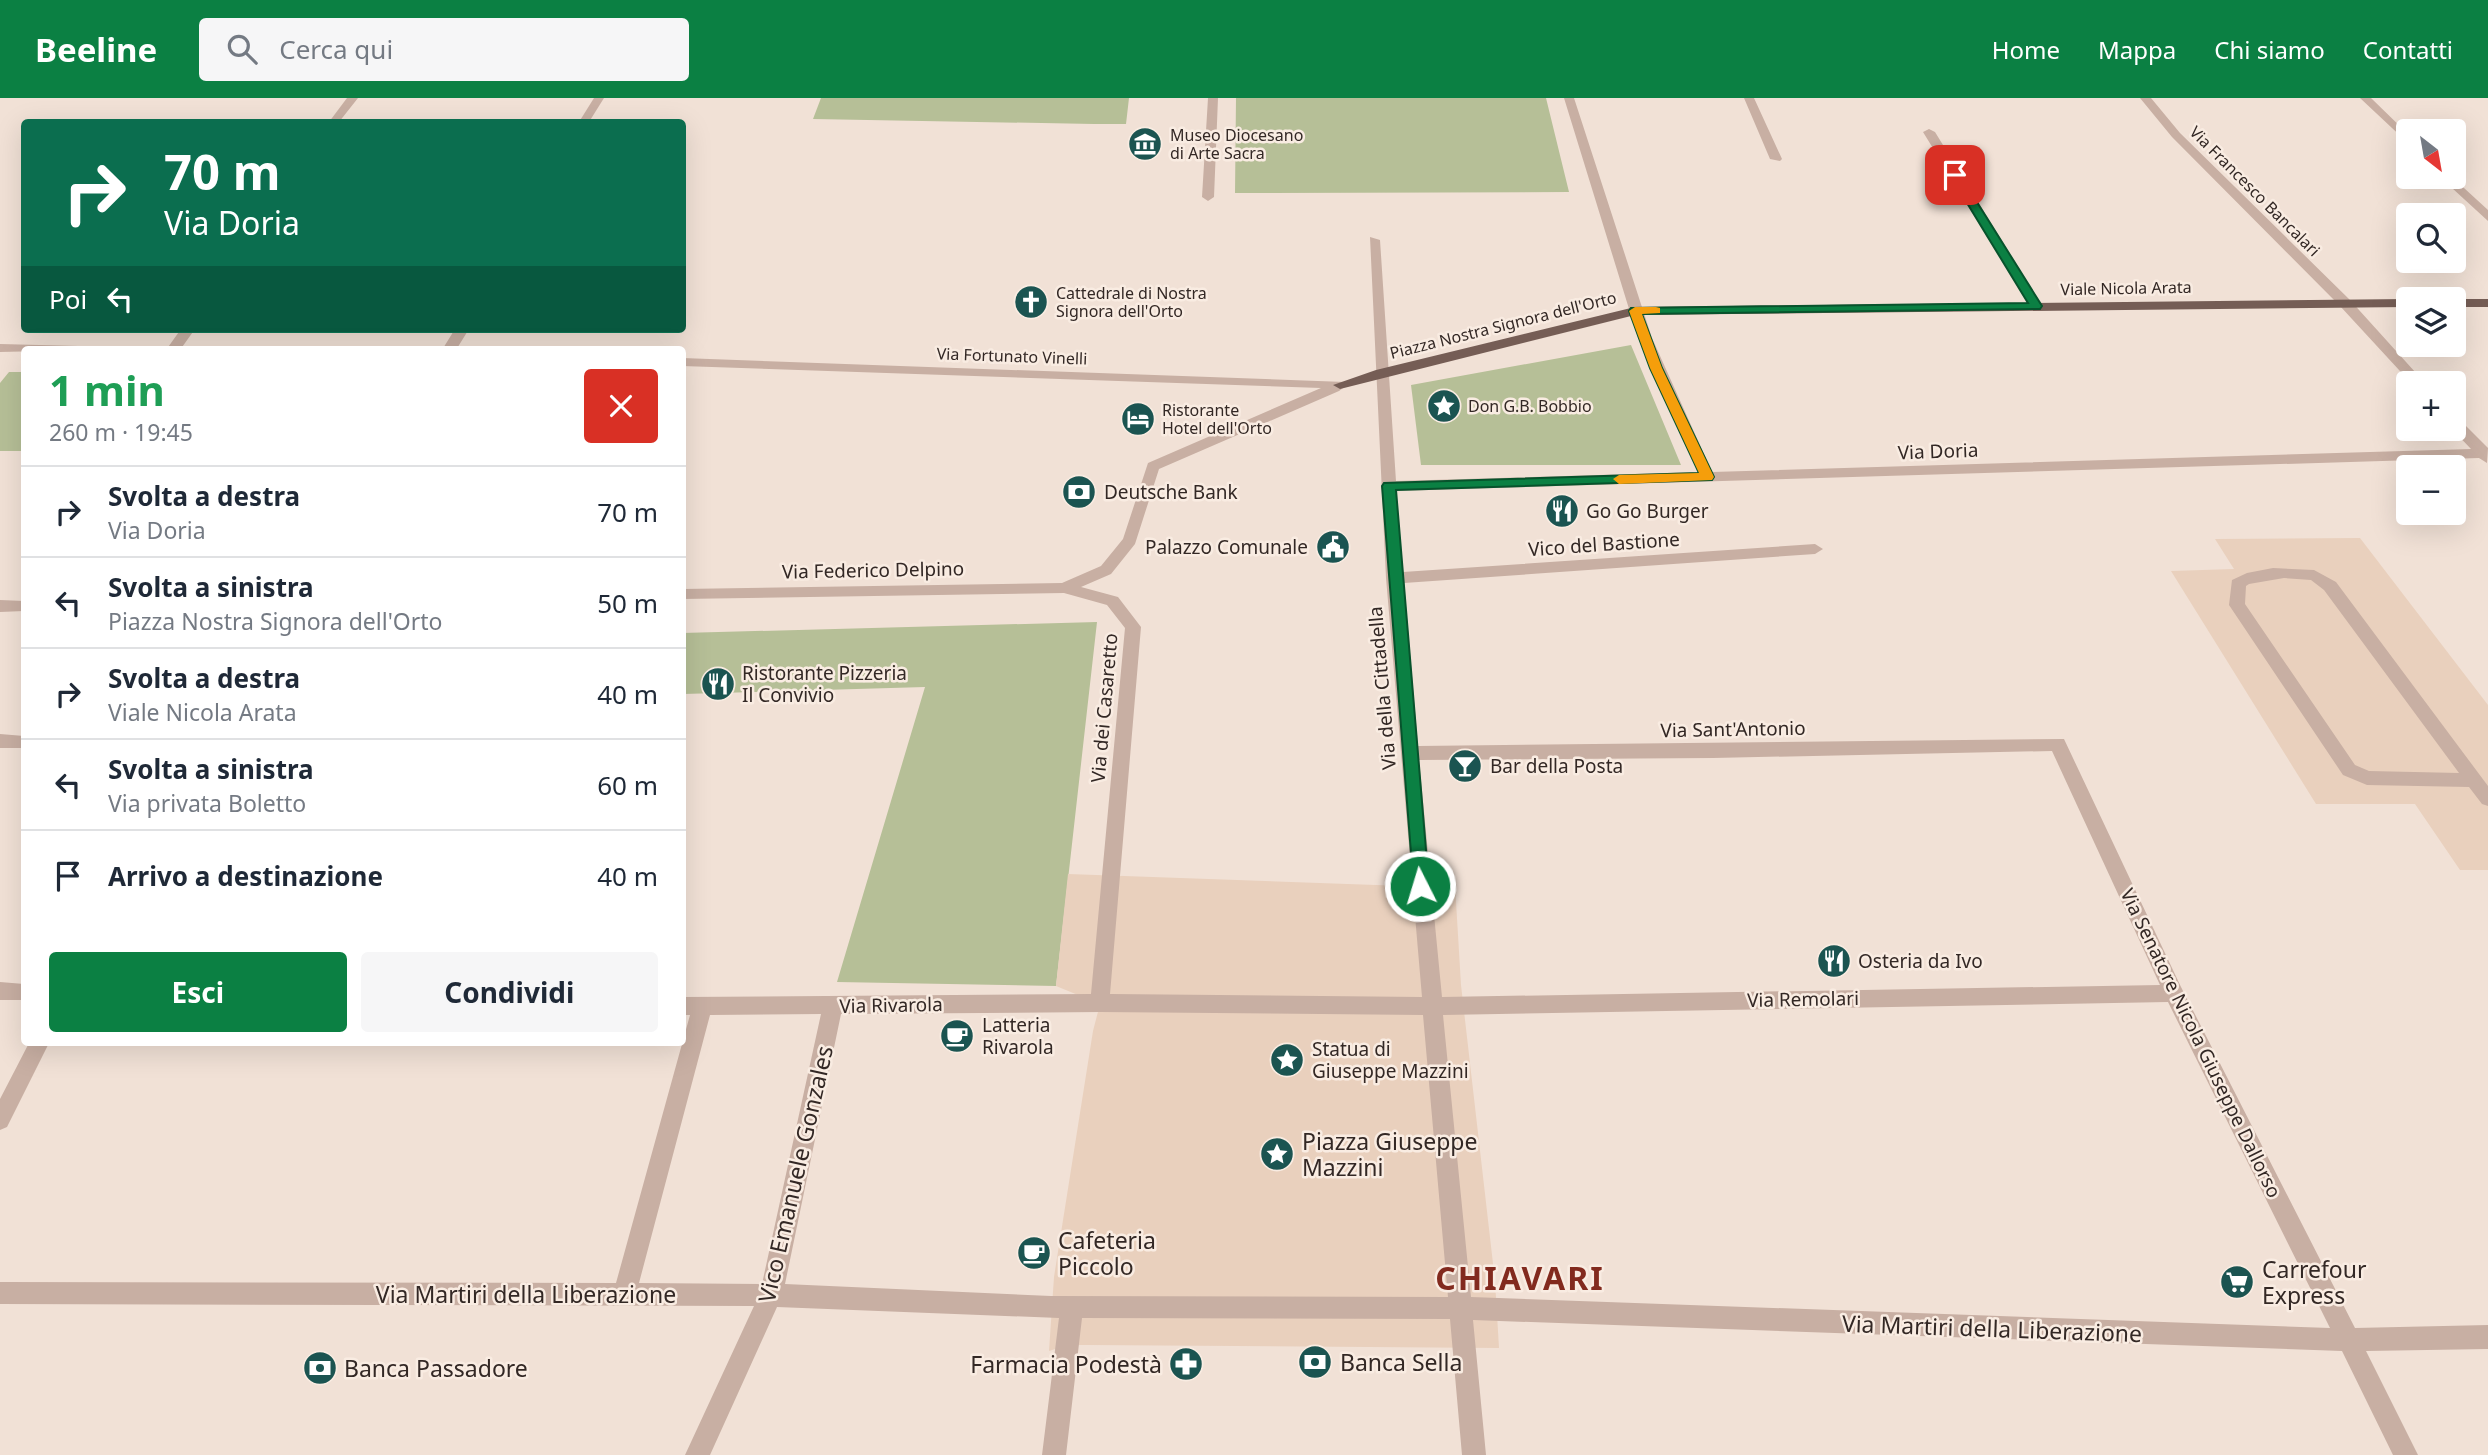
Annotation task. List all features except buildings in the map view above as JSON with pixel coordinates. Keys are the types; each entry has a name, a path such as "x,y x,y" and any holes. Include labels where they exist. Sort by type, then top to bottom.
{"main road":[{"name":"Viale Nicola Arata","path":"1635,311 2396,303"},
{"path":"2466,303 2488,303"},
{"name":"Piazza Nostra Signora dell'Orto","path":"1340,385 1635,311"}],"street":[{"path":"336,119 353,98"},
{"path":"586,119 599,98"},
{"path":"1208,197 1213,98"},
{"name":"Piazza Nostra Signora dell'Orto","path":"1569,98 1635,311 1656,368 1707,477"},
{"path":"1749,98 1776,159"},
{"name":"Via Francesco Bancalari","path":"2145,98 2176,135 2345,303 2407,371"},
{"path":"2365,98 2396,128"},
{"path":"1928,132 2036,306"},
{"path":"2459,189 2488,217"},
{"name":"Piazza Nostra Signora dell'Orto","path":"1374,240 1389,486"},
{"path":"0,348 21,349"},
{"name":"Via Fortunato Vinelli","path":"686,362 1340,385"},
{"name":"Piazza Nostra Signora dell'Orto","path":"1064,588 1106,570 1130,540 1153,466 1198,444 1340,385"},
{"path":"2466,434 2486,455"},
{"name":"Via Doria","path":"1389,486 2486,455"},
{"name":"Via della Cittadella","path":"1389,486 1394,578 1420,886 1474,1455"},
{"name":"Vico del Bastione","path":"1394,578 1815,549"},
{"path":"2474,780 2367,778 2342,765 2237,605 2238,584 2244,578 2256,575 2304,574 2321,578 2330,586 2474,780 2488,799"},
{"name":"Via Federico Delpino","path":"686,594 1064,588"},
{"name":"Via dei Casaretto","path":"1064,588 1112,601 1133,626 1109,876 1100,1003"},
{"path":"0,606 21,606"},
{"path":"0,741 21,742"},
{"name":"Via Sant'Antonio","path":"1409,752 1713,751 2058,744"},
{"name":"Via Senatore Nicola Giuseppe Dallorso","path":"2058,744 2174,993 2406,1455"},
{"name":"Via Remolari","path":"1433,1006 2174,993"},
{"path":"1100,1003 1433,1006"},
{"name":"Via Rivarola","path":"692,1006 1100,1003"},
{"path":"686,1032 692,1006"},
{"name":"Vico Emanuele Gonzales","path":"697,1455 771,1294 833,1006"},
{"path":"0,1120 37,1046"},
{"path":"625,1293 683,1046"},
{"name":"Via Martiri della Liberazione","path":"0,1293 771,1294 1062,1307"},
{"path":"1054,1455 1068,1345 1062,1307 1461,1308"},
{"name":"Via Martiri della Liberazione","path":"1461,1308 2347,1340 2488,1337"}],"green space":[{"path":"821,98 1129,98 1126,124 1094,124 813,119"},
{"path":"1236,98 1546,98 1569,192 1235,193"},
{"path":"1631,345 1681,465 1421,465 1411,385"},
{"path":"9,372 21,372 21,451 0,451 0,383"},
{"path":"1097,622 1056,986 837,982 925,687 686,694 686,633"}],"shaded area":[{"path":"2360,538 2488,705 2488,870 2460,870 2415,804 2316,804 2171,571 2234,569 2215,539"},
{"name":"Piazza Giuseppe Mazzini","path":"1068,874 1404,886 1455,885 1461,985 1495,1281 1499,1348 1068,1345 1049,1351 1054,1277 1093,1031 1100,1004 1056,986"}],"slow traffic":[{"path":"1619,479 1707,477 1656,368 1635,311 1656,310"}],"place":[{"name":"Museo Diocesano di Arte Sacra","path":"1145,144"},
{"name":"Cattedrale di Nostra Signora dell'Orto","path":"1031,302"},
{"name":"Don G.B. Bobbio","path":"1444,406"},
{"name":"Ristorante Hotel dell'Orto","path":"1138,419"},
{"name":"Deutsche Bank","path":"1079,492"},
{"name":"Go Go Burger","path":"1562,511"},
{"name":"Palazzo Comunale","path":"1333,547"},
{"name":"Ristorante Pizzeria Il Convivio","path":"718,684"},
{"name":"Bar della Posta","path":"1465,766"},
{"name":"Osteria da Ivo","path":"1834,961"},
{"name":"Latteria Rivarola","path":"957,1036"},
{"name":"Statua di Giuseppe Mazzini","path":"1287,1060"},
{"name":"Piazza Giuseppe Mazzini","path":"1277,1154"},
{"name":"Cafeteria Piccolo","path":"1034,1253"},
{"name":"Carrefour Express","path":"2237,1282"},
{"name":"Banca Sella","path":"1315,1362"},
{"name":"Farmacia Podestà","path":"1186,1364"},
{"name":"Banca Passadore","path":"320,1368"}],"district":[{"name":"CHIAVARI","path":"1520,1277"}],"route":[{"path":"1420,886 1394,578 1389,486 1707,477 1656,368 1635,311 2036,306 1955,175"}]}
